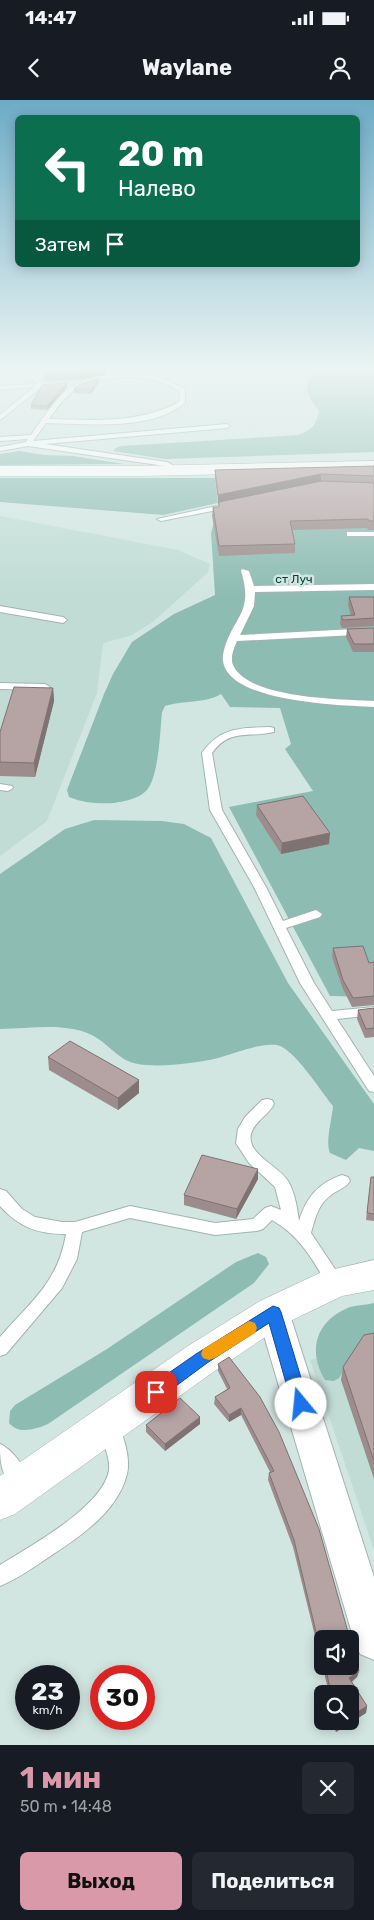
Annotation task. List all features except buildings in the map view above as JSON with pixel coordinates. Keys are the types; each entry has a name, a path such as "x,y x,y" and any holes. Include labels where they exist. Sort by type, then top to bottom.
{"main road":[{"path":"0,470 374,464"},
{"path":"0,470 140,471 374,464"},
{"path":"12,1492 202,1358 273,1312 335,1283 374,1275"}],"street":[{"path":"273,1312 374,1640"}],"lane":[{"path":"0,449 42,443"},
{"path":"28,444 167,464 172,468"},
{"path":"161,519 241,499 223,498"},
{"path":"350,534 374,534"},
{"path":"245,571 251,589 251,605 228,650 227,658 230,668 247,685 276,694 374,704"},
{"path":"251,589 374,587"},
{"path":"0,609 63,620"},
{"path":"234,638 374,631"},
{"path":"0,686 45,686"},
{"path":"270,730 224,735 213,743 207,753 216,810 260,887 307,983 372,1080"},
{"path":"280,926 316,914"},
{"path":"328,1016 374,1011"},
{"path":"266,1104 251,1118 244,1132 242,1143 249,1155 280,1180 297,1229"},
{"path":"297,1229 319,1193 342,1181"},
{"path":"0,1195 16,1214 31,1223 75,1228 130,1212 215,1229 257,1225 271,1212 297,1229 314,1245 335,1283"},
{"path":"0,1349 46,1296 62,1274 69,1258 75,1228"},
{"path":"0,1576 69,1533 106,1499 118,1473 116,1453 109,1425"},
{"path":"0,1454 12,1492"}],"shaded area":[{"path":"0,516 178,550 210,564 208,572 153,622 130,636 103,643 97,693 47,821 0,856"},
{"path":"374,1345 374,1550 310,1360"}],"green space":[{"path":"174,443 374,443 374,452 165,459 113,451 122,446"},
{"path":"19,451 44,455 73,456 124,464 0,465 0,454"},
{"path":"0,478 215,478 218,503 163,515 0,502"},
{"name":"ст Луч","path":"374,492 374,997 330,996 229,807 313,791 285,749 291,744 280,708 230,707 221,694 201,701 165,706 162,712 154,776 146,791 131,799 114,803 103,803 74,799 69,797 67,790 104,694 113,674 132,642 174,614 215,595 211,533 217,510"},
{"path":"94,820 162,821 184,824 211,838 288,983 374,1104 374,1151 359,1148 346,1160 330,1153 328,1137 333,1106 299,1062 284,1048 277,1045 255,1047 200,1062 147,1065 126,1060 97,1038 75,1029 50,1027 0,1029 0,874 65,829"},
{"path":"258,1253 266,1257 269,1264 254,1283 48,1424 23,1430 13,1427 9,1423 10,1411 15,1405 107,1349 236,1262"},
{"path":"374,1303 374,1341 359,1345 339,1378 334,1381 325,1380 317,1358 316,1347 322,1328 338,1313 350,1307"}],"slow traffic":[{"path":"209,1354 249,1328"}],"route":[{"path":"156,1392 202,1358 273,1312 301,1404"}]}
